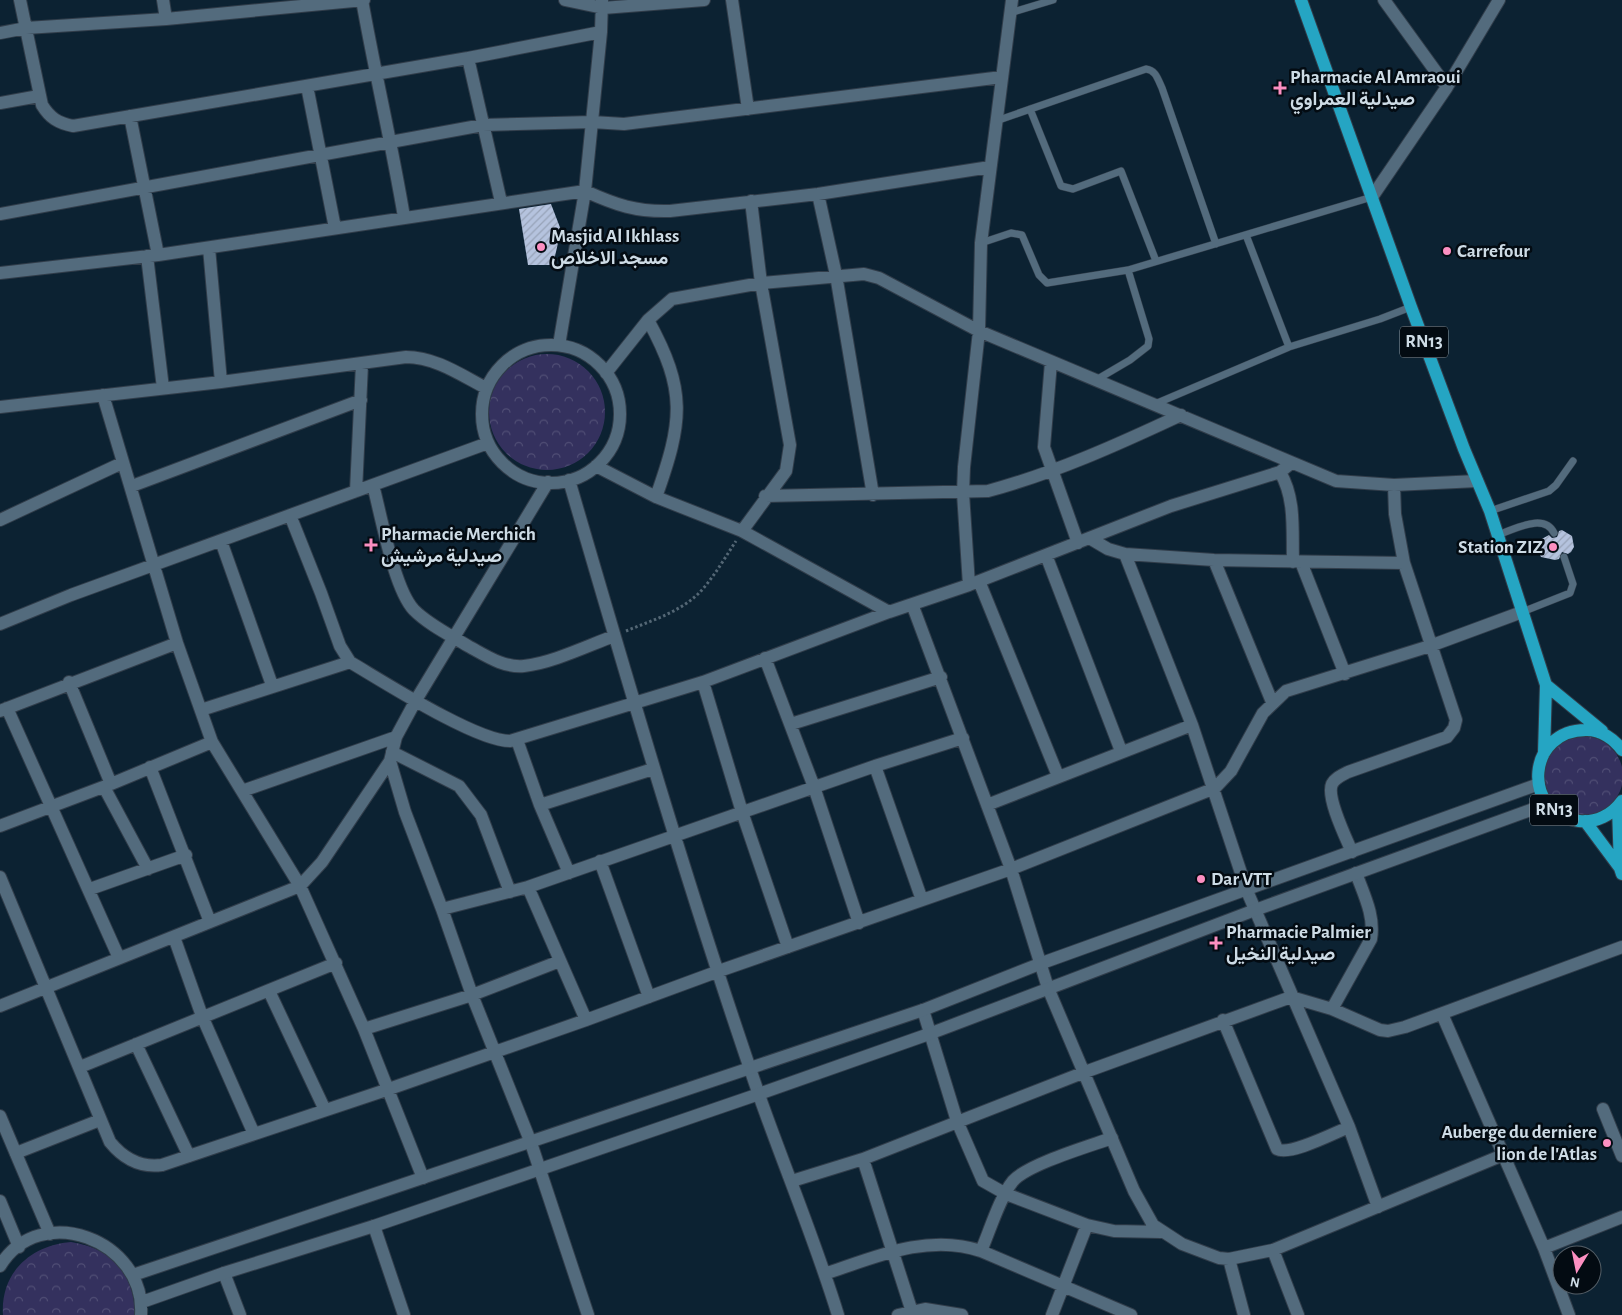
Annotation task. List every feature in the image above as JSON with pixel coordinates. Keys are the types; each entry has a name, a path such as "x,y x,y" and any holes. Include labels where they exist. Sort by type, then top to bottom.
{"main road":[{"name":"RN13","path":"1301,0 1411,307 1490,511 1546,685 1544,753 1540,763 1539,784 1548,804 1564,816 1585,822 1597,820 1620,804"},
{"path":"1546,685 1622,750"},
{"path":"1544,753 1552,742 1564,734 1578,730 1592,730 1605,735"},
{"name":"RN13","path":"1620,804 1621,871"},
{"name":"RN13","path":"1585,822 1621,871"}],"street":[{"path":"20,0 39,96 48,115 66,125 73,126 468,58 601,32"},
{"path":"163,0 166,19"},
{"path":"0,33 26,28 166,19 363,0 375,74 391,140 404,217"},
{"path":"565,0 602,4 704,0"},
{"path":"732,0 748,109"},
{"path":"1012,0 981,243 979,331 968,424 963,493 974,583 1058,776"},
{"path":"1384,0 1447,87"},
{"path":"1372,197 1447,87 1499,0"},
{"path":"559,345 585,192 601,32 602,4"},
{"path":"468,58 501,202"},
{"path":"0,214 320,156 391,140 483,125 592,122 624,124 1002,77"},
{"path":"306,86 335,228"},
{"path":"0,103 39,96"},
{"path":"130,116 145,187 153,255 163,388"},
{"path":"0,273 209,248 501,202 585,192 621,207 648,212 704,209 751,201 818,194 990,167"},
{"path":"818,194 836,275 873,495"},
{"path":"742,531 765,496 786,471 790,445 761,282 751,201"},
{"path":"209,248 221,382"},
{"path":"606,373 648,320 672,299 761,282 864,274 879,278 979,331 1182,415 1285,468 1336,481 1394,485 1477,481"},
{"path":"648,320 663,347 673,373 678,401 674,438 656,496"},
{"path":"559,345 586,354 606,373 616,391 620,411 618,432 609,450 596,466 579,477 569,480 539,482 519,476 502,464 488,443 483,428 481,408 486,388 503,364 529,348 559,345"},
{"path":"0,407 418,357 442,365 486,388"},
{"path":"1051,362 1044,447 1050,470 1078,543"},
{"path":"356,491 362,364"},
{"path":"103,395 122,463 132,486 177,643 212,742 300,886 336,962 423,1178"},
{"path":"132,486 361,400"},
{"path":"765,496 963,493 996,489 1021,482 1112,447 1182,415"},
{"path":"0,624 488,443"},
{"path":"0,520 122,463"},
{"path":"596,466 656,496 742,531 889,612"},
{"path":"290,515 340,646 350,662 416,700 489,737 502,741 517,740 703,682 889,612 974,583 1091,539 1171,506 1285,468"},
{"path":"1285,468 1292,502 1297,562 1345,674"},
{"path":"569,480 653,769 759,1094 826,1274 838,1315"},
{"path":"0,1006 300,886 322,862 391,756 396,737 416,700 548,482"},
{"path":"373,485 394,564 405,595 413,609 426,621 493,660 508,665 523,666 539,663 614,636"},
{"path":"1352,852 1331,796 1332,783 1348,772 1439,741 1454,728 1454,713 1430,646 1404,563 1395,514 1394,485"},
{"path":"1091,539 1108,549 1125,554 1214,560 1404,563"},
{"path":"221,541 272,685"},
{"path":"1125,554 1215,788 1247,891 1291,997 1349,1127 1378,1207"},
{"path":"1046,555 1121,751"},
{"path":"1214,560 1272,702"},
{"path":"912,604 941,677 1011,869 1042,963 1048,988 1143,1210 1161,1232 1202,1252 1229,1259 1273,1250 1502,1155"},
{"path":"0,877 110,1142 118,1151 136,1162 162,1165 389,1090 586,1020 718,970 859,923 1011,869 1215,788 1231,770 1251,732 1272,702 1286,691 1430,646 1522,612"},
{"path":"119,958 52,806 3,709 69,682 177,643"},
{"path":"765,658 814,788 859,923"},
{"path":"201,710 272,685 350,662"},
{"path":"791,724 941,677"},
{"path":"69,682 108,786 148,869"},
{"path":"703,682 742,812 788,947"},
{"path":"987,804 1192,725"},
{"path":"242,791 396,737"},
{"path":"442,909 510,892 569,873 875,766 963,738"},
{"path":"517,740 540,805 569,873"},
{"path":"0,826 108,786 212,742"},
{"path":"391,756 459,786 481,814 510,892"},
{"path":"391,756 404,812 442,909 472,995 531,1143 588,1315"},
{"path":"875,766 922,900"},
{"path":"150,767 186,855 210,922"},
{"path":"540,805 653,769"},
{"path":"133,1275 923,1010 1042,963 1247,891 1539,784"},
{"path":"0,1266 19,1247 50,1234 70,1233 89,1237 107,1246 122,1259 133,1275 142,1309 224,1273 374,1226 928,1034 1255,910 1548,804"},
{"path":"90,889 186,855"},
{"path":"600,861 649,997"},
{"path":"1332,1009 1366,950 1372,933 1371,913 1356,873"},
{"path":"528,886 586,1020"},
{"path":"174,937 202,1016 254,1134"},
{"path":"792,1181 863,1159 1085,1072 1223,1020 1291,997 1332,1009 1368,1025 1388,1031 1442,1014 1622,947"},
{"path":"364,1029 472,995 560,961"},
{"path":"80,1067 336,962"},
{"path":"269,991 325,1110"},
{"path":"923,1010 928,1034 957,1121 983,1181 1006,1194 1087,1225 1122,1232 1161,1232"},
{"path":"1442,1014 1544,1248 1569,1315"},
{"path":"1223,1020 1278,1149 1282,1151 1293,1150 1349,1127"},
{"path":"136,1044 189,1156"},
{"path":"1603,1109 1622,1156"},
{"path":"0,1116 50,1234"},
{"path":"16,1153 100,1120"},
{"path":"981,1250 1012,1182 1024,1173 1112,1138"},
{"path":"863,1159 913,1313"},
{"path":"0,1201 19,1247"},
{"path":"1544,1248 1622,1217"},
{"path":"1052,1315 1087,1225"},
{"path":"374,1226 401,1314"},
{"path":"826,1274 893,1250 957,1244 981,1250 1131,1315"},
{"path":"1273,1250 1298,1315"},
{"path":"1229,1259 1244,1315"},
{"path":"224,1273 240,1315"},
{"path":"898,1315 936,1309 962,1315"}],"lane":[{"path":"1010,13 1053,0"},
{"path":"996,121 1150,69 1155,73 1162,88 1216,244"},
{"path":"1030,109 1061,186 1074,189 1122,171 1156,261"},
{"path":"981,243 1011,233 1022,235 1040,275 1048,283 1128,270 1372,197"},
{"path":"1246,235 1289,347"},
{"path":"1096,380 1137,355 1148,346 1148,338 1128,270"},
{"path":"1155,404 1289,347 1411,307"},
{"path":"1490,511 1549,491 1562,478 1572,461"},
{"path":"1497,535 1542,522 1550,525 1554,533"},
{"path":"1522,612 1570,593 1573,584 1564,557"}],"path":[{"path":"614,636 660,617 685,604 698,594 714,575 742,531"}],"green space":[{"path":"547,354 569,358 588,371 601,390 605,412 601,434 588,453 569,466 547,470 525,466 506,453 493,434 489,412 493,390 506,371 525,358"},
{"path":"1583,736 1598,739 1611,748 1620,761 1623,776 1620,791 1611,804 1598,813 1583,816 1568,813 1555,804 1546,791 1543,776 1546,761 1555,748 1568,739"},
{"path":"71,1242 98,1250 118,1265 130,1287 134,1300 135,1315 3,1315 3,1300 7,1286 21,1264 32,1255 44,1249 57,1244"}],"building":[{"name":"Masjid Al Ikhlass مسجد الاخلاص","path":"551,204 561,230 553,265 528,265 519,209"},
{"path":"1562,530 1572,536 1574,547 1571,552 1568,554 1562,552 1559,559 1555,560 1541,557 1536,547 1538,541 1549,535 1552,538 1557,537 1559,531"}],"place":[{"name":"Pharmacie Al Amraoui صيدلية العمراوي","path":"1280,88"},
{"name":"Masjid Al Ikhlass مسجد الاخلاص","path":"541,247"},
{"name":"Carrefour","path":"1447,251"},
{"name":"Pharmacie Merchich صيدلية مرشيش","path":"371,545"},
{"name":"Station ZIZ","path":"1553,547"},
{"name":"Dar VTT","path":"1201,879"},
{"name":"Pharmacie Palmier صيدلية النخيل","path":"1216,943"},
{"name":"Auberge du derniere lion de l'Atlas","path":"1607,1143"}]}
